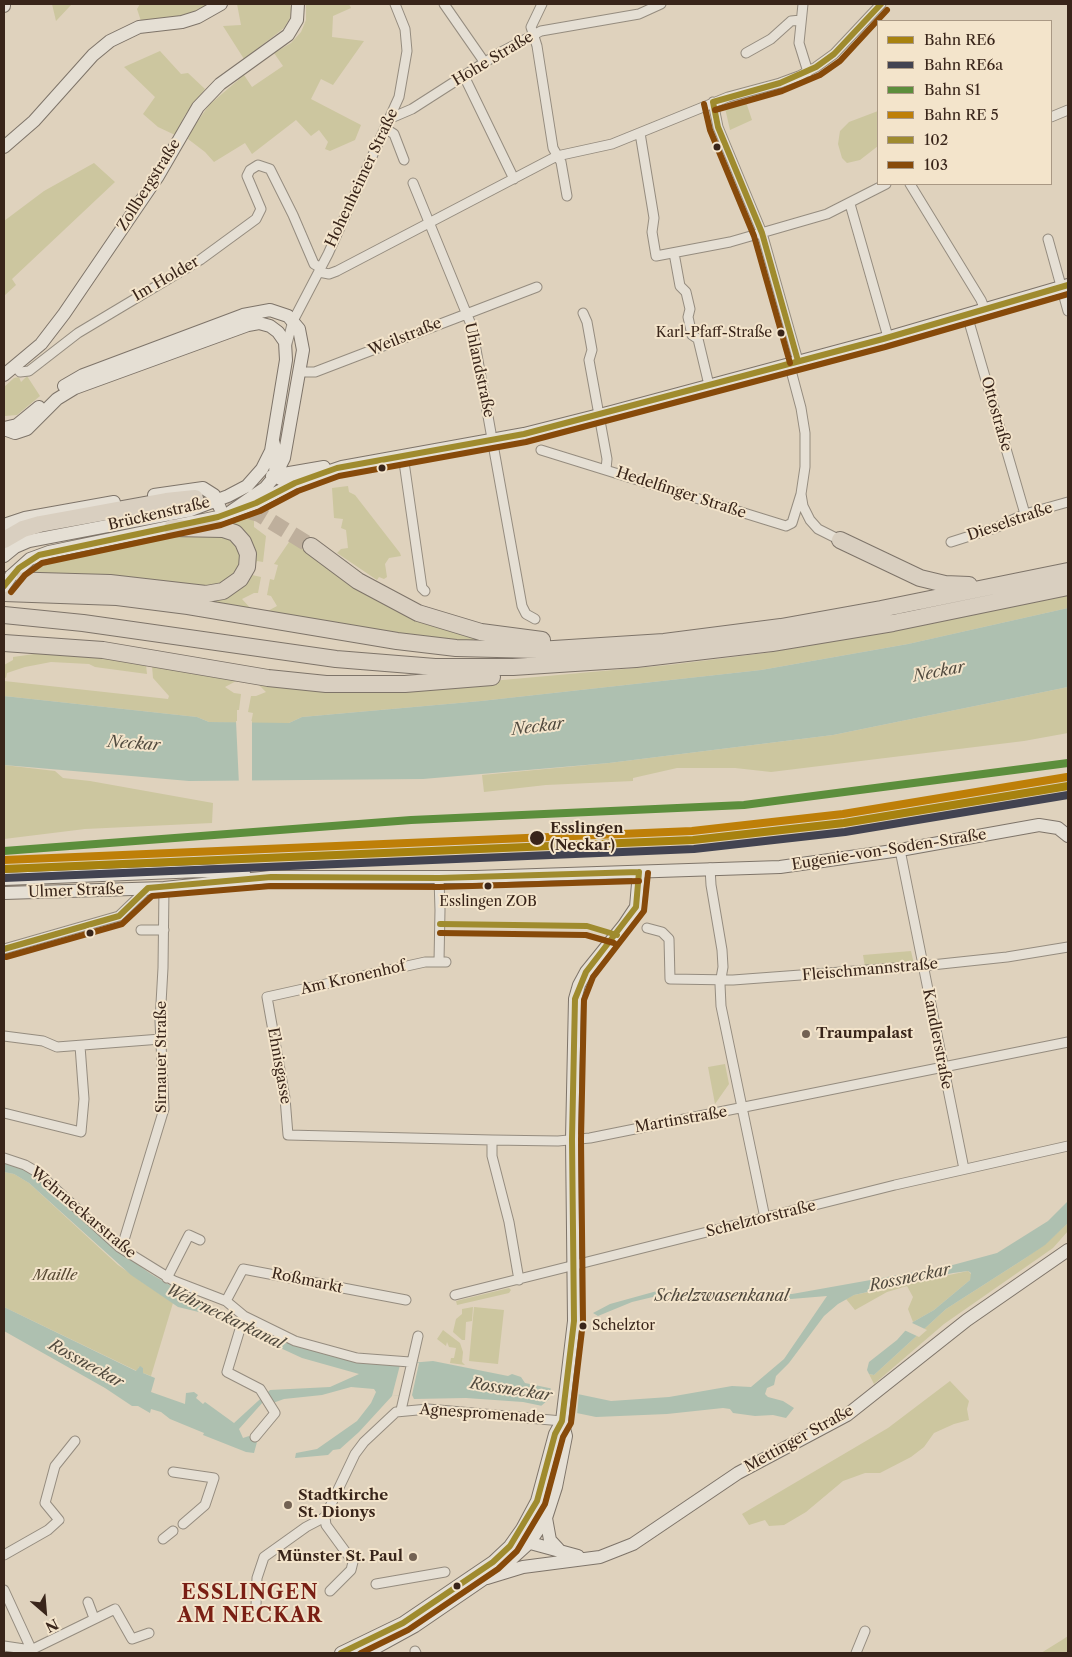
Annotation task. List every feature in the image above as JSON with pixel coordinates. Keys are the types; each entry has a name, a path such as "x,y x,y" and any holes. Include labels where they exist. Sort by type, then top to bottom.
{"highway":[{"path":"6,548 23,529 40,524 166,501 195,498"},
{"path":"4,580 110,583 206,594 223,591 240,579 247,567 248,558 246,546 238,536 223,528 172,528"},
{"path":"840,540 928,580 954,585 1004,584"},
{"path":"311,546 348,574 384,596 418,612 454,625 496,635 535,640 664,642"},
{"path":"4,593 76,594 141,600 361,636 456,648 557,649 664,642 818,620 1068,572"},
{"path":"4,615 84,622 336,660 403,666 512,667 636,659 799,639 893,623 1068,587"},
{"path":"4,643 103,650 268,678 353,685 405,684 522,675 582,669 636,659"},
{"path":"4,655 34,646"}],"main road":[{"path":"4,147 34,121 93,55 110,41 139,27 182,22 198,17 221,4"},
{"name":"Zollbergstraße","path":"4,376 45,338 68,308 158,176 198,107 220,84 288,35 297,20 298,4"},
{"path":"247,486 275,476 310,470 338,468 524,434 888,337 1065,286"},
{"path":"4,428 17,425 77,378 172,341 255,312 276,311 293,321"},
{"name":"Brückenstraße","path":"226,514 260,492 275,476 282,464 288,446 300,372 302,340 293,321"},
{"path":"4,428 12,433 22,431 57,399 75,388 248,325 260,323 274,328 281,335 286,347"},
{"name":"Brückenstraße","path":"6,548 36,539 177,513 217,501 247,486 262,469 273,441 286,360 286,347"},
{"path":"273,441 276,452 275,476"},
{"path":"288,446 296,464 310,470"},
{"name":"Brückenstraße","path":"4,586 19,568 30,559 54,550 172,528 226,514 261,501 295,482 338,468"},
{"path":"275,476 288,483 295,482"},
{"path":"4,525 25,518 196,488 210,491 226,514"},
{"name":"Eugenie-von-Soden-Straße","path":"271,877 438,878 810,865 1039,825 1053,826 1068,836"},
{"path":"4,879 228,871 271,877"},
{"path":"550,1563 534,1558 525,1540 555,1434 563,1417 575,1312 572,1139 574,1008 577,991 586,972 634,912 638,900 639,872"},
{"name":"Ulmer Straße","path":"4,893 164,888 244,878 271,877"},
{"name":"Mettinger Straße","path":"487,1578 523,1567 593,1558 633,1544 738,1473 847,1414 967,1320 1068,1250"},
{"path":"563,1417 566,1436 562,1460 546,1518 550,1540 564,1554"},
{"path":"368,1653 399,1637 487,1578 546,1518"},
{"path":"343,1653 404,1623 487,1566 510,1546 525,1540"},
{"name":"Mettinger Straße","path":"525,1540 564,1554 593,1558"}],"street":[{"name":"Hohenheimer Straße","path":"286,347 293,321 320,270 399,97 407,58 405,29 395,4"},
{"path":"444,4 485,62"},
{"path":"542,4 532,21 553,148 561,162 567,196"},
{"name":"Hohe Straße","path":"391,118 408,112 485,62 534,34 544,30 639,14 660,4"},
{"path":"803,4 799,43 808,72"},
{"path":"320,270 332,273 558,156 612,144 713,102 780,83 808,72 834,54 881,4"},
{"path":"746,53 766,42 791,21 801,20"},
{"path":"464,76 514,178"},
{"path":"713,102 718,127 762,233 793,362 805,433 805,466 801,494 803,506 810,520 821,531 840,540"},
{"path":"1052,117 1068,110"},
{"path":"386,129 394,134 404,160"},
{"path":"640,132 654,218 652,232 656,256 722,244 827,214 884,185"},
{"name":"Im Holder","path":"15,366 20,372 29,371 72,337 200,260 256,219 261,209 247,176 255,166 266,166 271,171 294,215 314,264 320,270"},
{"name":"Uhlandstraße","path":"413,183 473,331 522,606 526,614 534,620"},
{"path":"911,185 985,310"},
{"path":"850,204 888,337"},
{"path":"1048,239 1065,286 1068,311"},
{"path":"674,253 680,286 686,292 690,309 688,317 692,335 698,339 709,385"},
{"name":"Weilstraße","path":"300,372 314,373 466,313 538,287"},
{"path":"583,314 587,322 592,350 589,360 607,459 606,470"},
{"name":"Ottostraße","path":"968,315 1024,514"},
{"name":"Hedelfinger Straße","path":"541,450 786,526 792,523 801,494"},
{"path":"403,455 424,591"},
{"name":"Dieselstraße","path":"952,542 994,528 1024,514 1068,502"},
{"name":"Kandlerstraße","path":"900,850 964,1169"},
{"path":"710,868 710,885 722,950 721,1006 765,1218"},
{"name":"Am Kronenhof","path":"267,997 442,961 438,878"},
{"path":"4,949 119,916 130,908 148,888"},
{"name":"Sirnauer Straße","path":"118,1247 124,1240 163,1115 161,1039 164,888"},
{"name":"Fleischmannstraße","path":"648,928 662,932 669,939 670,979 720,979 922,966 1007,957 1068,947"},
{"path":"142,930 164,930"},
{"name":"Ehnisgasse","path":"267,997 285,1098 288,1134"},
{"path":"4,1036 43,1041 57,1048 161,1039"},
{"name":"Martinstraße","path":"288,1134 492,1140 572,1139 741,1109 1068,1042"},
{"path":"4,1113 81,1132 84,1105 80,1046"},
{"path":"492,1140 492,1156 509,1222 519,1280"},
{"name":"Schelztorstraße","path":"455,1295 964,1169 1068,1146"},
{"name":"Wehrneckarstraße","path":"4,1158 26,1165 37,1172 118,1247 167,1278 226,1301 244,1318 312,1347 357,1358 410,1363"},
{"path":"167,1278 189,1235 200,1240"},
{"name":"Roßmarkt","path":"226,1301 243,1269 406,1300"},
{"path":"244,1318 238,1331 227,1372 245,1379 262,1392 272,1405 274,1415 255,1437"},
{"path":"256,1604 257,1578 264,1557 306,1527 325,1517 334,1502 349,1465 361,1445 391,1415 401,1410 410,1363 418,1336"},
{"name":"Agnespromenade","path":"401,1410 428,1409 563,1417"},
{"path":"4,1555 48,1530 60,1520 46,1503 55,1466 76,1441"},
{"path":"173,1472 214,1478 205,1505 183,1524"},
{"path":"325,1517 326,1525 353,1562 351,1570 330,1591"},
{"path":"163,1539 173,1531"},
{"path":"376,1584 445,1572"},
{"path":"4,1590 32,1652"},
{"path":"88,1602 94,1618"},
{"path":"4,1646 32,1652 94,1618 115,1609 132,1639 150,1633"},
{"path":"856,1653 865,1632"}],"green space":[{"path":"52,4 72,4 56,21"},
{"path":"140,4 210,4 189,15 141,21 137,9"},
{"path":"237,4 290,4 291,9 290,18 284,28 244,59 223,26 241,25"},
{"path":"306,4 349,4 351,8 333,16 332,37 364,41 333,85 321,79 311,99 361,125 355,140 330,151 325,149 328,142 319,130 311,136 296,120 252,154 245,143 214,162 205,152 188,139 191,131 209,105 244,75 252,87 283,66 274,53 291,43 301,32 306,20"},
{"path":"160,51 181,74 188,73 205,89 185,115 175,135 158,127 143,114 155,97 124,67"},
{"path":"745,99 752,120 730,130 725,108"},
{"path":"877,111 877,147 860,160 847,163 842,158 838,144 840,131 849,122"},
{"path":"94,163 115,182 12,279 16,285 4,296 4,221 44,191"},
{"path":"27,376 40,396 17,415 5,416 4,387 14,378 19,377 21,382"},
{"path":"348,486 349,492 355,495 400,553 401,556 389,558 385,564 387,577 384,579 379,577 377,580 337,553 341,549 348,548 346,530 341,528 343,519 334,518 332,488"},
{"path":"262,504 265,515 254,519 254,527 266,536 263,562 257,561 252,575 261,577 258,593 242,599 252,610 212,604 203,597 251,563 221,522"},
{"path":"198,533 234,538 243,564 219,588 21,576 34,568 57,559"},
{"path":"301,540 314,542 308,550 482,640 455,642 266,612 277,606 271,596 267,595 270,579 274,580 278,565 274,564 289,542"},
{"path":"1068,595 1068,608 908,644 761,670 481,701 302,717 289,723 251,723 253,713 248,712 251,696 266,692 257,683 436,686 669,665 765,653 875,634"},
{"path":"48,652 80,653 146,665 147,674 95,667 89,664 51,662 25,667 7,673 6,678 4,677 4,665 13,660 13,657"},
{"path":"152,666 238,680 225,687 234,693 241,694 239,710 237,710 237,723 209,722 197,717 4,696 4,681 168,699 169,696 153,678"},
{"path":"1068,687 1068,733 1024,741 771,772 735,768 677,768 633,778 633,781 546,785 484,792 482,775 609,763 833,735"},
{"path":"4,765 55,771 63,778 213,803 212,823 85,829 4,839"},
{"path":"911,951 914,964 865,967 863,955"},
{"path":"725,1064 729,1084 715,1104 708,1067"},
{"name":"Maille","path":"4,1172 14,1174 29,1183 118,1265 173,1303 151,1376 143,1373 143,1368 139,1367 137,1371 4,1307"},
{"path":"1068,1223 1068,1231 1053,1248 944,1324 874,1384 869,1374 874,1375 946,1309 1024,1259 1045,1244"},
{"path":"968,1271 972,1275 970,1280 934,1310 913,1322 908,1309 913,1297 907,1286 887,1292 855,1310 846,1299 854,1295"},
{"path":"509,1288 511,1290 509,1293 457,1305 456,1301"},
{"path":"473,1307 472,1321 466,1322 465,1340 462,1340 453,1332 456,1319 462,1314 462,1309"},
{"path":"474,1307 504,1310 498,1364 469,1361"},
{"path":"443,1330 460,1343 463,1352 462,1362 465,1365 450,1363 451,1358 454,1358 456,1348 449,1347 447,1342 446,1346 437,1339"},
{"path":"950,1381 969,1401 967,1409 969,1420 934,1433 924,1447 911,1457 880,1473 865,1473 843,1481 806,1512 784,1525 769,1526 765,1520 749,1525 742,1514 888,1428"},
{"path":"1068,1636 1068,1653 1041,1653 1062,1640"}],"water":[{"name":"Neckar","path":"1068,608 1068,687 833,735 609,763 423,779 189,781 4,765 4,696 197,717 209,722 289,723 302,717 481,701 761,670 908,644"},
{"path":"4,1162 18,1166 40,1178 117,1250 151,1274 178,1290 285,1341 355,1361 386,1365 433,1361 508,1376 512,1374 521,1377 525,1383 611,1401 669,1397 732,1386 751,1387 784,1359 827,1296 779,1300 657,1296 632,1302 598,1316 593,1313 610,1304 657,1291 792,1294 949,1266 997,1253 1048,1221 1068,1201 1068,1223 1045,1245 946,1309 874,1375 869,1374 867,1370 869,1362 897,1340 913,1322 934,1310 970,1280 971,1273 968,1271 953,1273 854,1295 838,1304 824,1316 789,1363 776,1376 774,1385 767,1388 765,1394 768,1397 783,1401 794,1408 786,1418 773,1415 755,1416 733,1413 730,1409 723,1408 667,1414 596,1417 523,1402 466,1398 414,1399 412,1395 392,1396 359,1432 340,1449 333,1450 328,1455 295,1458 296,1453 317,1449 357,1421 371,1403 376,1392 374,1389 351,1387 322,1395 284,1399 267,1405 263,1402 239,1429 243,1438 249,1436 257,1442 254,1453 246,1452 203,1435 204,1433 170,1419 161,1412 151,1409 150,1413 138,1406 132,1406 105,1388 4,1331 4,1307 136,1371 140,1366 143,1368 143,1373 155,1378 151,1392 185,1404 186,1393 194,1392 198,1395 196,1398 203,1404 205,1402 234,1423 270,1390 330,1387 359,1374 302,1358 207,1314 178,1307 131,1275 29,1183 14,1174 4,1172"}],"pier":[{"path":"236,721 252,721 252,785 239,785"},
{"path":"910,1322 927,1330 919,1337 904,1330"},
{"path":"419,1363 412,1395 392,1396 400,1365"},
{"path":"551,1387 579,1391 577,1415 540,1407 549,1399"}],"tunnel":[{"path":"204,499 259,514 311,546"}],"rail line":[{"name":"S1","path":"4,851 411,820 744,805 1068,763"},
{"name":"RE6","path":"4,869 693,840 844,823 1068,786"},
{"name":"RE6a","path":"4,878 694,849 845,832 1068,795"}],"transit line":[{"name":"102","path":"713,102 780,83 816,67 834,54 881,4"},
{"name":"103","path":"878,20 887,10"},
{"name":"103","path":"715,110 782,91 820,75 840,61 877,21"},
{"name":"102","path":"713,102 718,127 762,233 798,361"},
{"name":"103","path":"704,104 710,130 754,236 790,363"},
{"name":"102","path":"4,586 19,568 39,555 218,517 256,503 295,483 337,468 524,434 883,339 1068,285"},
{"name":"103","path":"11,592 25,575 42,563 221,525 260,511 298,491 339,476 526,442 885,347 1068,294"},
{"path":"4,860 692,831 843,814 1067,777"},
{"name":"102","path":"4,949 119,916 148,888 271,877 439,878 639,872"},
{"name":"102","path":"341,1653 403,1623 493,1562 510,1546 537,1501 555,1434 562,1421 574,1321 572,1139 575,999 586,972 636,907 639,872"},
{"name":"103","path":"361,1653 408,1630 498,1569 517,1551 545,1504 563,1437 571,1423 583,1322 581,1139 584,1000 593,977 644,911 648,873"},
{"name":"103","path":"6,957 122,924 152,896 271,886 439,887 639,881"},
{"name":"102","path":"440,924 587,926 617,935"},
{"name":"103","path":"440,933 586,935 614,943"}],"place":[{"name":"Karl-Pfaff-Straße","path":"781,333"},
{"name":"Esslingen (Neckar)","path":"537,838"},
{"name":"Esslingen ZOB","path":"488,886"},
{"name":"Traumpalast","path":"806,1034"},
{"name":"Schelztor","path":"583,1326"},
{"name":"Stadtkirche St. Dionys","path":"288,1505"},
{"name":"Münster St. Paul","path":"413,1557"}],"district":[{"name":"ESSLINGEN AM NECKAR","path":"250,1604"}],"water label":[{"name":"Rossneckar","path":"910,1278"},
{"name":"Schelzwasenkanal","path":"722,1296"},
{"name":"Wehrneckarkanal","path":"225,1317"},
{"name":"Rossneckar","path":"86,1364"},
{"name":"Rossneckar","path":"511,1390"}]}
